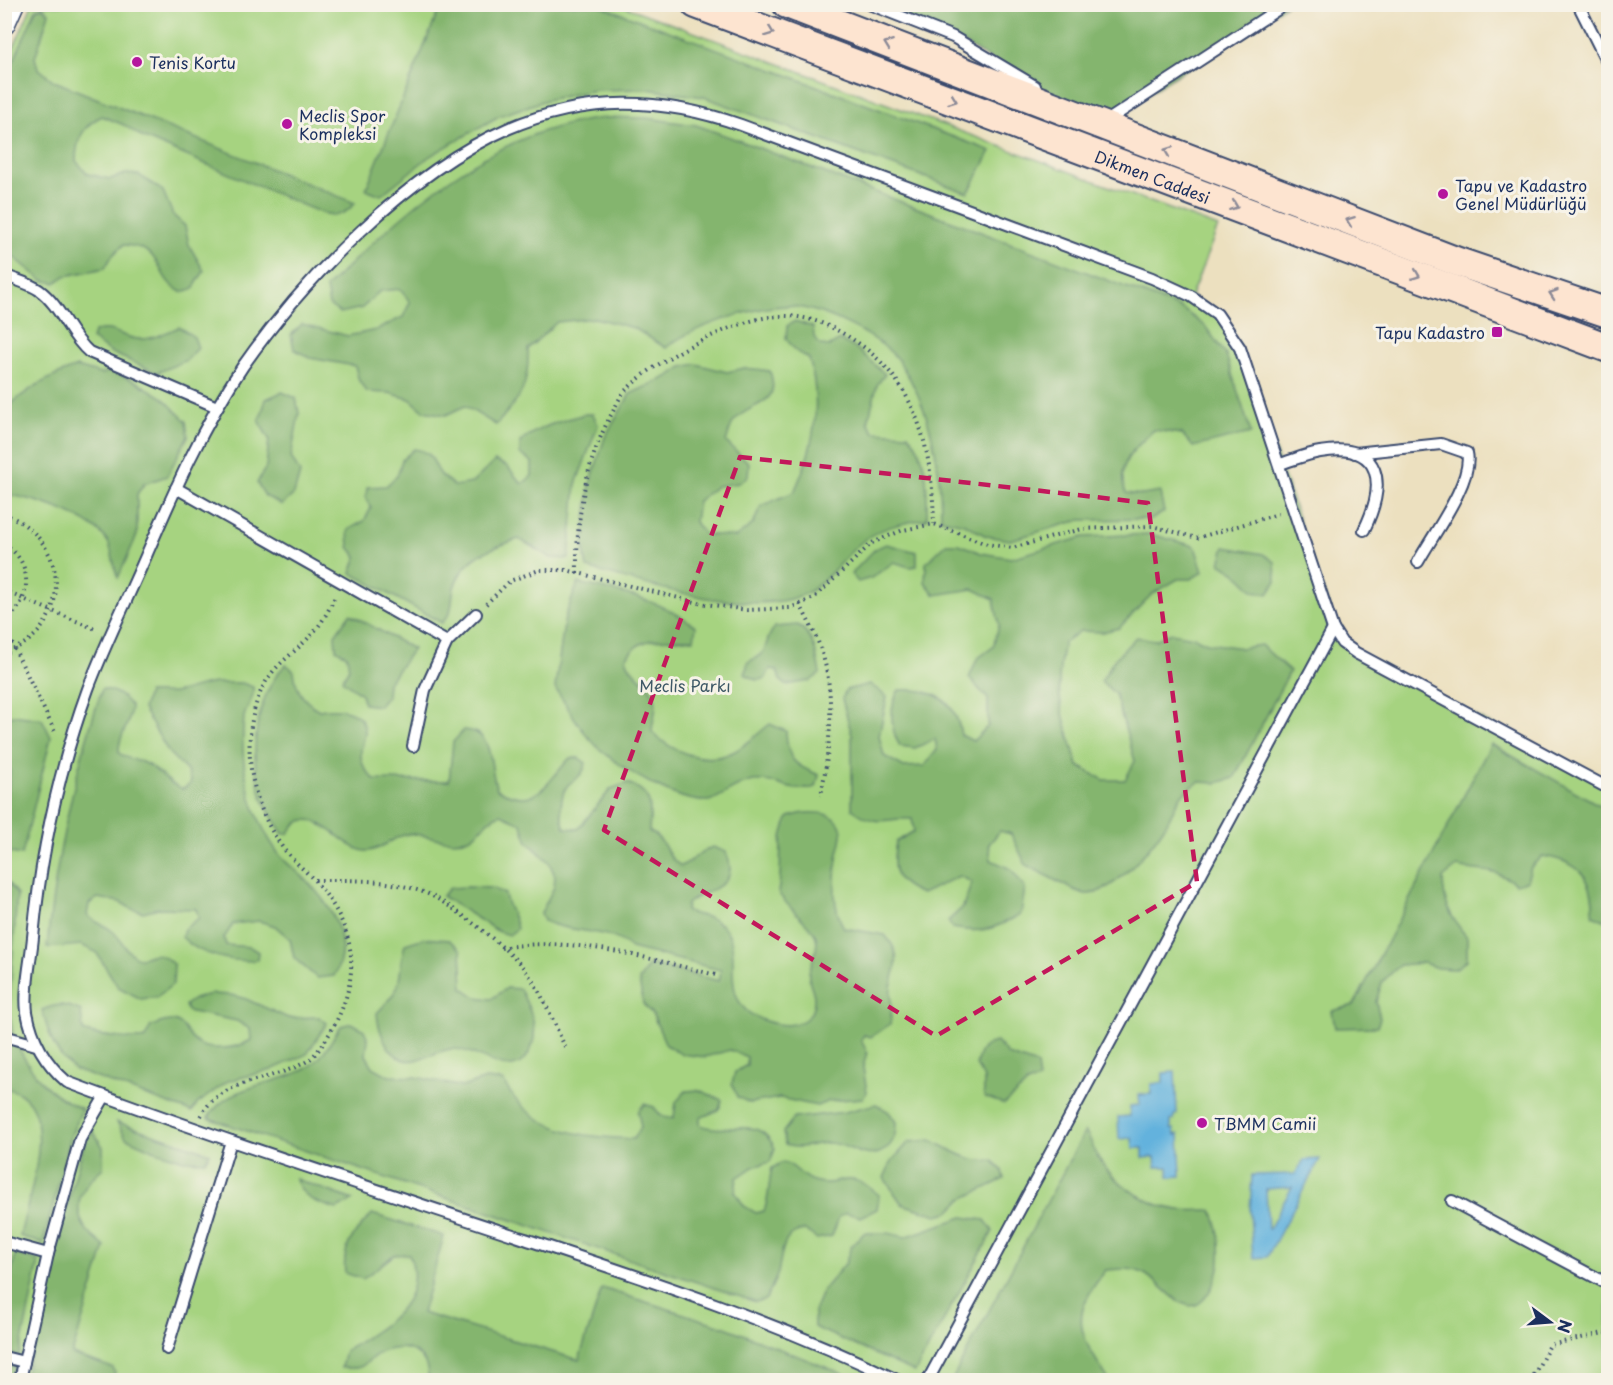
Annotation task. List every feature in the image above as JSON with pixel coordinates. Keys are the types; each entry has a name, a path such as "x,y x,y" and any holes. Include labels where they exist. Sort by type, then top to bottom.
{"main road":[{"name":"Dikmen Caddesi","path":"696,4 1608,348"},
{"name":"Dikmen Caddesi","path":"787,4 1458,262 1608,313"}],"street":[{"path":"4,24 13,4"}],"lane":[{"path":"869,4 953,37 1099,125 1286,4"},
{"path":"1592,4 1580,8 1608,64"},
{"path":"897,1380 823,1344 732,1308 231,1141 67,1082 51,1068 36,1045 27,1010 37,891 49,822 66,756 90,685 176,489 217,407 274,324 362,231 441,166 508,129 551,114 595,104 646,103 701,111 1152,278 1191,296 1217,315 1240,348 1333,629 1341,643 1608,788"},
{"path":"4,275 38,290 50,300 77,342 89,352 217,407"},
{"path":"1280,464 1319,452 1355,453 1441,444 1467,453 1469,462 1462,484 1418,562"},
{"path":"1355,453 1370,460 1378,478 1378,494 1364,530"},
{"path":"176,489 447,642"},
{"path":"413,746 425,690 447,642 476,614"},
{"path":"928,1380 1333,629"},
{"path":"4,1036 36,1045"},
{"path":"20,1380 48,1254 80,1139 105,1096"},
{"path":"167,1348 231,1141"},
{"path":"1452,1202 1608,1284"},
{"path":"4,1242 48,1254"},
{"path":"4,1357 24,1362"}],"path":[{"path":"577,573 576,540 583,486 600,436 624,392 684,347 751,319 790,314 826,324 861,344 890,368 911,403 925,442 933,482 934,524"},
{"path":"476,614 510,581 539,570 577,573 699,603 747,610 790,608 814,598 872,543 903,530 934,524 987,544 1012,548 1082,529 1152,526 1197,538 1293,509"},
{"path":"4,514 21,520 40,536 52,558 57,583 51,611 42,628 24,645 4,654"},
{"path":"4,545 10,549 25,569 27,582 18,609 4,621"},
{"path":"4,556 10,549"},
{"path":"194,1128 205,1107 231,1087 273,1076 311,1058 336,1022 351,979 351,944 334,905 284,849 257,801 250,763 253,713 270,672 318,627 343,584"},
{"path":"4,591 111,636"},
{"path":"800,604 821,651 829,691 829,753 821,796"},
{"path":"4,627 66,756"},
{"path":"314,880 369,879 425,892 481,929 524,969 544,1003 567,1051"},
{"path":"501,948 533,942 581,946 716,975"},
{"path":"1531,1380 1550,1345 1608,1332"}],"highlighted area":[{"path":"740,457 1148,503 1197,882 936,1036 604,830"}],"green space":[{"name":"Meclis Parkı","path":"32,5 621,5 1218,227 1191,296 1217,314 1240,348 1341,643 1608,788 1608,1380 5,1380 4,70"},
{"path":"441,5 599,5 991,151 968,193 704,97 647,89 595,90 546,100 499,116 430,156 381,195 366,189"},
{"path":"869,5 1286,5 1099,125 953,37"},
{"path":"43,7 49,13 35,58 38,68 54,81 355,203 339,215 319,212 142,137 124,125 102,116 90,124 82,134 77,146 76,161 88,174 110,179 126,174 139,175 163,191 173,215 185,226 189,245 204,271 193,289 181,292 166,279 158,264 147,251 123,245 112,256 105,268 65,276 55,283 42,280 5,250 5,81 36,9"},
{"path":"602,118 646,118 696,125 1181,308 1205,326 1226,355 1251,433 1193,447 1182,434 1154,430 1128,457 1123,473 1123,483 1126,493 1143,495 1160,492 1164,512 1152,519 1080,520 1010,540 986,536 965,524 941,519 941,498 933,438 920,399 911,381 900,363 880,343 850,325 817,312 789,306 760,309 707,326 677,340 666,348 634,328 595,318 557,322 528,349 527,374 522,391 496,425 465,406 446,415 424,411 410,399 389,393 367,392 359,381 355,366 310,358 294,349 291,335 302,324 348,336 376,330 403,317 410,302 400,289 380,291 362,308 340,313 329,305 326,288 384,232 415,206 481,159 517,141 555,127"},
{"path":"795,321 813,327 814,337 820,345 830,346 840,340 857,349 885,374 877,385 868,422 874,432 908,434 915,442 925,473 927,519 896,525 874,534 852,550 818,586 788,600 762,603 700,597 587,568 583,545 590,484 605,437 630,394 669,376 682,367 696,364 727,372 744,368 770,371 773,383 769,397 742,414 732,425 726,442 749,463 748,476 739,483 717,486 698,501 695,522 704,534 736,537 753,524 761,506 794,492 807,460 816,410 809,359 797,352 786,339 787,326"},
{"path":"179,327 194,337 198,348 187,360 157,373 110,352 92,339 94,332 101,330 112,331 135,339 146,339"},
{"path":"77,367 101,374 112,371 137,382 162,397 186,421 188,436 167,476 144,484 137,494 137,535 118,578 111,549 100,532 76,516 46,504 5,494 6,409 39,384"},
{"path":"282,392 296,398 299,413 291,457 300,473 294,494 282,505 265,496 257,483 266,467 269,439 259,422 266,399"},
{"path":"585,414 593,414 598,425 576,484 569,559 551,558 519,539 479,555 458,577 450,610 442,623 351,573 357,557 349,547 348,530 364,521 371,508 366,498 367,487 386,486 397,476 402,460 414,449 429,454 440,474 454,486 472,483 495,461 507,466 522,484 532,476 532,462 520,454 520,442 542,428"},
{"path":"1150,534 1195,546 1203,572 1191,579 1178,579 1152,594 1119,628 1102,632 1080,631 1064,643 1059,692 1064,719 1078,766 1104,780 1125,780 1135,761 1115,694 1101,681 1114,660 1136,637 1155,640 1171,633 1194,637 1207,643 1242,648 1261,645 1290,671 1234,778 1217,783 1199,782 1185,792 1157,838 1120,878 1109,886 1088,894 1076,891 1026,865 1011,834 1000,831 989,844 991,860 1011,869 1025,888 1021,914 988,929 952,928 948,921 963,907 972,882 959,876 922,894 912,890 896,874 894,860 896,842 914,831 912,819 881,821 869,819 852,809 852,735 842,699 846,690 870,684 887,697 879,736 884,756 904,767 924,766 937,750 935,739 915,748 900,746 894,733 892,718 899,690 922,691 941,698 954,712 961,735 973,741 988,726 988,699 969,678 977,659 993,647 999,625 994,599 973,589 935,595 925,582 926,563 946,544 959,544 981,553 1011,558 1084,537"},
{"path":"886,544 917,552 917,566 909,567 894,562 871,578 858,582 851,574 875,549"},
{"path":"1225,547 1263,554 1275,562 1276,582 1268,594 1254,591 1236,573 1220,563"},
{"path":"578,583 654,603 696,626 694,639 648,641 632,650 626,658 628,664 653,693 656,707 652,732 660,739 679,751 712,758 733,752 770,724 786,731 788,748 793,760 803,768 819,775 816,787 798,789 771,782 754,781 747,782 712,800 696,800 682,797 652,784 624,768 602,751 582,729 555,688 565,617"},
{"path":"350,614 413,649 388,683 387,696 379,706 364,704 361,694 342,680 349,668 347,656 336,649 335,635"},
{"path":"798,625 811,640 820,674 810,681 786,685 780,680 777,670 770,669 765,679 756,680 745,674 748,662 761,654 775,627"},
{"path":"286,664 294,671 296,684 301,694 313,706 319,710 340,709 354,713 363,723 365,731 361,752 362,763 375,780 449,781 453,742 464,730 474,732 486,743 497,789 511,795 522,797 539,792 570,758 579,758 586,763 582,773 568,785 563,794 561,812 565,828 578,829 611,789 627,783 642,791 646,796 650,807 649,831 656,835 675,862 681,866 713,847 726,852 730,865 726,881 687,904 686,911 713,919 726,929 731,939 733,976 739,1000 747,1011 766,1021 788,1025 798,1023 807,1018 812,1010 814,998 809,972 816,950 816,937 810,927 778,892 781,846 785,827 789,817 803,813 820,813 834,818 842,831 835,885 837,912 840,920 844,928 885,935 891,942 897,960 891,987 890,1024 871,1037 864,1035 861,1040 867,1052 863,1067 867,1092 863,1098 829,1101 817,1106 780,1098 750,1103 737,1097 732,1084 735,1072 747,1065 747,1057 730,1050 705,1057 681,1054 666,1045 653,1015 643,1004 639,980 650,964 719,981 721,970 631,948 611,936 566,928 544,921 541,913 554,887 555,876 549,862 528,842 521,823 501,814 492,818 474,835 462,840 410,834 367,851 358,849 316,822 306,820 297,823 289,833 283,834 262,797 255,763 255,745 261,709 267,692 275,677"},
{"path":"217,683 242,683 253,687 253,695 244,717 243,753 254,805 268,838 278,853 317,892 332,914 341,938 339,963 334,976 317,978 294,958 290,939 275,926 259,921 233,924 224,938 226,945 250,947 258,952 257,960 227,959 197,949 182,937 184,929 199,918 196,909 158,908 143,912 120,902 98,898 89,904 87,915 90,918 114,933 138,958 154,954 166,958 174,965 173,984 157,997 141,999 118,987 96,952 81,945 47,948 55,882 74,785 102,689 118,694 131,706 129,719 120,740 119,753 148,765 172,784 183,789 191,783 187,771 169,753 143,709 148,693 175,693"},
{"path":"12,715 42,719 51,737 22,855 5,852 5,818 10,770 5,755 5,718"},
{"path":"1491,744 1608,810 1608,922 1593,915 1591,890 1582,873 1555,858 1542,856 1531,867 1527,881 1516,884 1494,873 1457,867 1443,878 1443,887 1449,910 1467,937 1467,960 1455,969 1437,968 1424,963 1400,965 1382,982 1376,1002 1380,1018 1377,1027 1335,1028 1332,1011 1354,1005"},
{"path":"4,878 17,894 9,1010 13,1034 5,1031"},
{"path":"450,888 492,888 505,894 517,929 509,935 499,932 442,896"},
{"path":"424,938 449,940 461,950 463,988 476,997 491,999 507,988 520,989 531,1013 534,1028 533,1044 522,1062 514,1066 504,1065 455,1049 408,1061 396,1056 387,1046 381,1033 377,1013 397,987 405,944"},
{"path":"211,994 231,995 246,999 288,1018 319,1017 327,1023 307,1054 271,1070 228,1081 197,1104 192,1112 75,1070 57,1051 42,1010 57,1005 81,1011 83,1031 104,1036 145,1038 151,1026 170,1021 180,1024 193,1040 206,1047 238,1046 251,1040 250,1029 237,1021 187,1011 185,1005 194,999"},
{"path":"352,1023 364,1030 368,1039 366,1055 373,1067 389,1076 416,1077 462,1087 486,1079 503,1081 514,1098 528,1111 543,1121 577,1133 634,1139 641,1127 638,1112 644,1104 654,1107 664,1117 674,1117 676,1102 686,1091 699,1090 722,1100 719,1110 700,1118 700,1125 722,1129 752,1128 761,1131 775,1149 770,1162 753,1167 737,1178 735,1192 744,1206 756,1213 764,1211 772,1168 783,1162 813,1181 831,1183 851,1180 868,1186 879,1195 877,1209 861,1217 846,1213 839,1217 832,1236 817,1239 805,1230 792,1234 784,1245 778,1273 766,1299 756,1302 208,1118 229,1097 286,1077 313,1064 325,1051 341,1026"},
{"path":"4,1042 17,1045 36,1076 43,1083 60,1097 82,1109 71,1136 43,1244 20,1236 35,1175 38,1129 34,1110 23,1096 5,1088"},
{"path":"997,1042 1008,1055 1037,1065 1039,1080 1027,1084 1004,1104 984,1097 984,1078 976,1065 982,1049"},
{"path":"876,1104 889,1112 896,1122 892,1142 880,1153 865,1154 834,1143 801,1147 785,1145 783,1132 794,1118 845,1112"},
{"path":"117,1122 210,1153 205,1161 184,1160 153,1150 126,1138"},
{"path":"93,1131 103,1147 103,1168 86,1186 79,1201 79,1209 86,1229 105,1247 72,1354 113,1368 115,1373 112,1380 24,1380 53,1255 85,1141"},
{"path":"1085,1131 1097,1156 1106,1168 1134,1193 1168,1208 1212,1210 1219,1235 1220,1262 1216,1278 1207,1295 1199,1304 1190,1306 1172,1296 1143,1273 1129,1269 1106,1270 1086,1300 1082,1313 1082,1325 1090,1350 1109,1380 952,1380"},
{"path":"930,1140 967,1157 992,1160 1002,1170 1004,1179 962,1199 949,1212 937,1215 902,1204 884,1178 891,1162 909,1142"},
{"path":"296,1179 353,1200 337,1209 323,1205 307,1196"},
{"path":"372,1214 444,1236 422,1313 579,1360 602,1288 725,1327 858,1380 428,1380 425,1363 421,1357 415,1352 401,1348 381,1352 360,1367 341,1368 345,1351 373,1333 398,1312 407,1300 412,1287 413,1271 409,1254 394,1255 363,1279 345,1273 347,1247"},
{"path":"963,1217 985,1220 993,1231 915,1372 814,1327 814,1311 823,1290 845,1264 851,1247 864,1233 888,1233 905,1237"},
{"path":"15,1254 39,1261 19,1356 5,1352 5,1312"},
{"path":"4,1364 15,1367 13,1380 5,1380"}],"water":[{"path":"1175,1072 1177,1114 1174,1115 1174,1120 1171,1120 1171,1129 1174,1129 1175,1135 1179,1134 1181,1176 1169,1177 1168,1167 1156,1167 1155,1157 1143,1158 1143,1148 1133,1148 1132,1138 1119,1139 1118,1117 1130,1116 1130,1106 1140,1105 1139,1095 1151,1094 1151,1084 1163,1083 1163,1073"},
{"path":"1320,1159 1267,1257 1253,1258 1250,1211 1252,1175 1295,1174 1304,1160","holes":["1292,1187 1269,1229 1266,1189"]}],"place":[{"name":"Tenis Kortu","path":"137,62"},
{"name":"Meclis Spor Kompleksi","path":"287,124"},
{"name":"Tapu ve Kadastro Genel Müdürlüğü","path":"1443,194"},
{"name":"Tapu Kadastro","path":"1497,332"},
{"name":"TBMM Camii","path":"1202,1123"}]}
